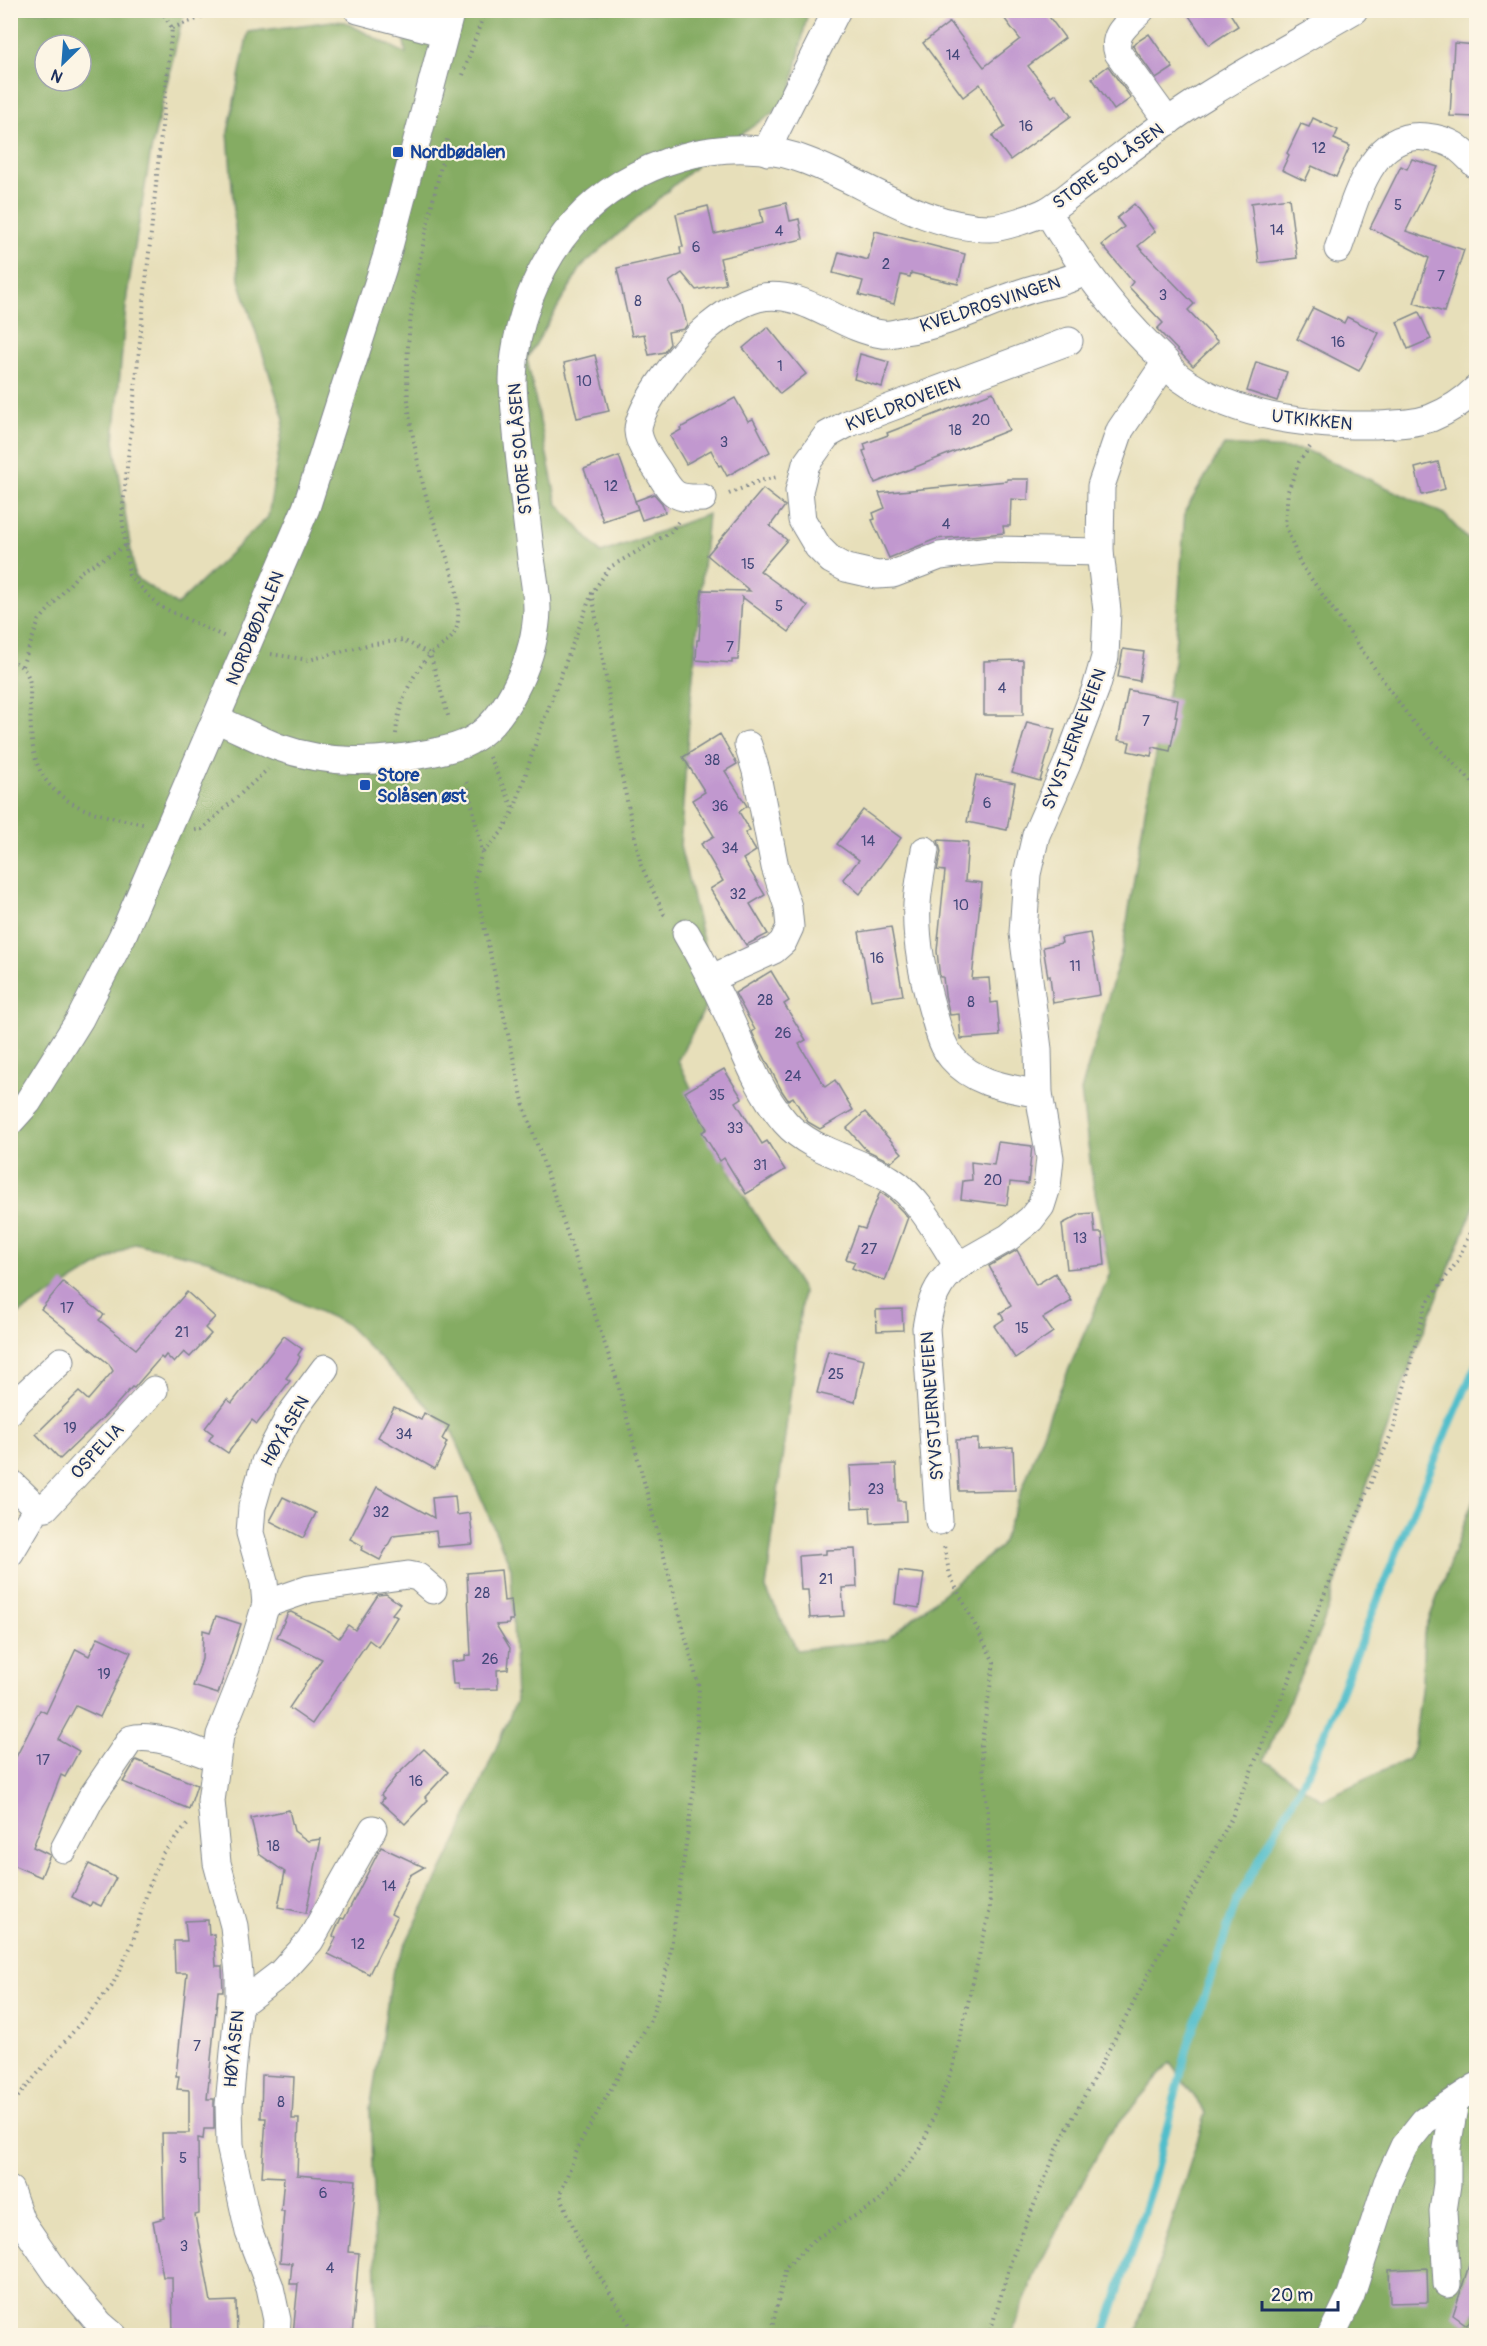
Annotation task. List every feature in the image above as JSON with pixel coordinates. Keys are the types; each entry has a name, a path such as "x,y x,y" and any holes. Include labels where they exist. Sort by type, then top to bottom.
{"street":[{"name":"NORDBØDALEN","path":"10,1122 28,1102 80,1018 122,937 306,508 386,258 448,22 358,10"},
{"path":"768,152 770,143 837,10"},
{"path":"1141,10 1119,32 1115,44 1118,53 1168,122"},
{"name":"STORE SOLÅSEN","path":"216,718 281,748 342,761 397,759 468,743 479,735 501,711 516,689 526,666 536,630 537,604 519,453 513,380 518,337 525,310 545,265 572,225 597,201 647,169 685,156 726,149 756,149 804,159 891,200 946,222 993,228 1047,211 1203,98 1354,10"},
{"path":"1338,249 1364,178 1374,160 1394,141 1414,136 1445,140 1458,147 1476,165"},
{"name":"UTKIKKEN","path":"1047,211 1085,271 1136,333 1178,377 1221,401 1273,417 1327,424 1403,424 1430,418 1463,403 1476,389"},
{"name":"KVELDROSVINGEN","path":"693,498 675,495 644,449 638,431 641,412 656,388 706,328 739,305 761,298 787,297 863,329 884,334 928,327 1077,276 1085,271"},
{"name":"KVELDROVEIEN","path":"1069,341 849,423 827,435 806,464 802,477 799,491 802,520 818,547 831,560 846,568 877,575 893,574 940,556 991,550 1100,552"},
{"name":"SYVSTJERNEVEIEN","path":"939,1521 926,1328 930,1302 946,1275 1009,1237 1031,1219 1041,1206 1047,1187 1050,1158 1039,1094 1038,1049 1023,933 1027,874 1036,835 1067,764 1096,688 1105,657 1107,611 1100,552 1101,486 1120,430 1166,362"},
{"path":"712,978 774,950 783,942 790,927 788,907 775,867 756,771 748,745"},
{"path":"925,850 917,903 917,927 925,982 942,1041 952,1058 967,1072 999,1087 1039,1094"},
{"path":"686,933 712,978 753,1073 774,1109 786,1124 808,1142 855,1161 893,1181 918,1205 958,1266"},
{"path":"10,1411 61,1361"},
{"name":"HØYÅSEN","path":"276,2336 278,2320 270,2287 249,2232 230,2145 229,2105 239,1999 239,1974 234,1926 217,1863 211,1801 220,1735 248,1667 266,1604 264,1582 250,1533 252,1507 265,1462 290,1415 325,1368"},
{"name":"OSPELIA","path":"10,1553 37,1508 46,1507 154,1390"},
{"path":"10,1482 37,1508"},
{"path":"266,1604 309,1589 408,1575 418,1577 434,1590"},
{"path":"64,1849 91,1798 131,1739 142,1736 216,1758"},
{"path":"239,1999 247,1999 281,1973 310,1941 373,1829"},
{"path":"1447,2284 1443,2211 1447,2184 1447,2148 1466,2094"},
{"path":"1331,2336 1351,2295 1387,2183 1404,2146 1424,2121 1466,2094"},
{"path":"12,2197 21,2222 58,2275 100,2324 114,2336"}],"path":[{"path":"161,10 172,28 122,516 125,546 129,575 159,606 229,639"},
{"path":"172,28 222,10"},
{"path":"463,77 485,10"},
{"path":"397,759 397,718 414,675 430,654 450,642 458,621 456,588 428,505 413,436 406,354 414,297 448,134"},
{"path":"1327,424 1299,462 1288,491 1285,524 1300,563 1412,721 1476,786"},
{"path":"482,852 501,832 514,810 540,730 592,592 610,567 671,532 693,498 732,494 759,481 782,476 802,477"},
{"path":"21,666 39,621 80,572 125,546"},
{"path":"592,592 623,782 641,865 664,914 686,933"},
{"path":"263,653 309,660 367,645 403,640 430,654 449,719"},
{"path":"10,659 21,666 30,680 32,748 39,770 51,788 65,799 87,810 167,831 202,829 267,772 281,748"},
{"path":"479,735 514,810"},
{"path":"467,782 482,852 474,881 524,1106 616,1377 699,1687 694,1788 669,1961 651,2019 580,2143 560,2194 582,2248 637,2336"},
{"path":"989,2336 1012,2258 1060,2142 1232,1816 1394,1427 1425,1306 1457,1262 1476,1219"},
{"path":"770,2336 786,2267 815,2239 879,2202 921,2148 953,2067 990,1908 988,1816 981,1746 994,1662 950,1576 939,1521"},
{"path":"10,2106 112,1986 132,1944 148,1889 162,1854 175,1837 211,1801"},
{"path":"624,2336 632,2328"}],"green space":[{"path":"11,11 184,11 151,151 127,295 114,441 135,577 177,605 268,517 284,419 239,280 228,132 248,32 333,21 345,22 406,54 404,41 440,36 451,11 803,11 807,16 789,101 695,167 582,266 527,359 557,503 601,553 708,514 680,846 715,989 678,1060 733,1178 803,1291 766,1589 797,1650 886,1640 1001,1546 1053,1406 1110,1273 1092,1176 1081,1091 1123,946 1146,805 1174,662 1185,511 1224,445 1306,450 1444,514 1476,548 1476,1202 1416,1350 1367,1484 1323,1624 1264,1760 1322,1800 1408,1759 1414,1746 1422,1682 1424,1633 1476,1492 1476,2335 1136,2335 1206,2113 1170,2063 1108,2135 1038,2267 1011,2335 378,2335 370,2109 393,1969 459,1835 516,1701 511,1568 452,1431 346,1324 211,1261 135,1243 17,1315 11,1322"}],"building":[{"path":"998,10 1044,10 1065,38 1028,66 1052,97 1056,94 1071,116 1010,160 992,136 1005,127 980,84 963,97 923,43 950,22 984,67 1020,39"},
{"path":"1185,10 1228,10 1238,26 1209,45"},
{"path":"1149,34 1173,68 1156,79 1132,45"},
{"path":"1454,43 1476,45 1476,117 1450,116"},
{"path":"1108,66 1131,98 1114,110 1092,78"},
{"path":"1313,118 1338,130 1334,139 1350,146 1336,177 1312,166 1305,181 1282,170 1289,155 1287,153 1301,124 1309,127"},
{"path":"1412,159 1438,167 1406,231 1464,250 1444,312 1414,303 1429,258 1370,228 1401,166 1407,169"},
{"path":"1289,198 1297,258 1259,263 1251,203"},
{"path":"786,203 790,221 799,219 803,239 720,258 726,284 696,290 682,273 669,282 682,305 687,325 684,329 668,332 670,344 664,352 649,355 644,334 632,336 617,268 681,254 680,247 683,247 676,214 708,206 714,234 763,223 760,209"},
{"path":"1134,204 1155,232 1138,246 1194,304 1188,310 1218,342 1193,366 1157,329 1163,323 1129,287 1133,282 1102,245 1124,227 1117,218"},
{"path":"875,231 965,254 958,284 911,273 910,277 901,275 894,304 859,295 863,281 833,273 839,252 868,260"},
{"path":"1313,308 1344,323 1347,317 1379,333 1359,371 1297,339"},
{"path":"1419,312 1431,339 1408,349 1397,322"},
{"path":"768,327 806,374 780,394 743,348"},
{"path":"860,354 889,362 882,387 854,379"},
{"path":"595,355 609,411 577,418 564,363"},
{"path":"1256,362 1287,372 1277,401 1247,391"},
{"path":"993,392 1009,430 875,483 863,451 866,450 864,444"},
{"path":"735,398 748,421 753,419 770,452 727,476 711,450 686,464 670,436 681,430 680,428"},
{"path":"619,456 638,509 603,521 584,469"},
{"path":"1438,462 1445,489 1422,495 1415,468"},
{"path":"1007,479 1029,479 1028,500 1011,499 1010,526 1003,526 1004,533 936,539 889,558 872,520 875,519 873,513 885,508 879,493 1007,481"},
{"path":"763,489 785,506 770,526 787,540 760,571 808,606 789,632 742,597 738,660 732,660 732,663 696,660 702,590 750,591 707,555"},
{"path":"654,494 662,503 665,512 642,520 635,501"},
{"path":"1123,649 1144,652 1139,681 1118,677"},
{"path":"1023,660 1023,715 984,715 984,661"},
{"path":"1128,690 1178,700 1170,751 1153,747 1151,756 1128,751 1130,742 1118,740"},
{"path":"1027,722 1055,729 1040,781 1012,773"},
{"path":"720,734 737,764 725,771 747,806 739,812 750,830 745,833 756,851 743,859 765,895 750,904 768,934 746,945 710,889 723,881 701,844 714,836 692,800 705,792 683,757"},
{"path":"976,775 1015,783 1007,830 967,822"},
{"path":"863,810 901,838 860,894 843,879 859,860 837,844"},
{"path":"938,840 968,842 965,881 982,883 972,979 989,978 991,1003 997,1002 1000,1036 961,1039 959,1014 950,1015 943,977 940,977 937,951 945,871 937,870 941,852"},
{"path":"891,927 903,995 871,1000 859,932"},
{"path":"1090,933 1100,995 1053,1003 1043,947 1062,943 1061,938"},
{"path":"771,971 789,1001 784,1004 806,1040 799,1044 825,1087 835,1080 853,1110 820,1129 808,1122 793,1097 788,1100 782,1091 752,1032 755,1030 735,993"},
{"path":"724,1069 742,1098 736,1102 762,1144 767,1141 785,1170 746,1194 724,1158 720,1161 702,1132 707,1129 685,1092"},
{"path":"865,1112 902,1153 891,1162 866,1150 847,1128"},
{"path":"998,1142 1032,1146 1028,1184 1010,1182 1007,1205 961,1199 963,1181 972,1180 971,1162 994,1165"},
{"path":"880,1192 908,1217 885,1281 852,1268 855,1262 846,1259 858,1227 865,1229"},
{"path":"1093,1213 1095,1233 1102,1233 1105,1265 1067,1269 1062,1224 1081,1214"},
{"path":"1017,1250 1036,1285 1055,1273 1072,1301 1043,1318 1053,1332 1015,1358 994,1326 1004,1319 1000,1313 1011,1306 989,1266"},
{"path":"63,1282 104,1315 99,1320 136,1349 187,1292 215,1317 205,1328 211,1334 190,1357 184,1352 174,1363 166,1355 163,1359 161,1357 134,1388 132,1387 60,1459 36,1434 79,1392 88,1400 113,1371 109,1364 41,1309"},
{"path":"902,1309 903,1330 877,1331 876,1310"},
{"path":"284,1336 302,1349 297,1363 286,1378 290,1381 257,1424 252,1420 228,1453 209,1440 213,1434 205,1428 227,1399 232,1403"},
{"path":"828,1351 864,1360 855,1402 817,1393"},
{"path":"394,1407 421,1420 424,1413 449,1426 442,1439 447,1442 446,1447 435,1469 378,1437"},
{"path":"978,1439 978,1449 1013,1447 1015,1490 959,1491 956,1440"},
{"path":"896,1464 898,1501 905,1501 906,1521 871,1523 870,1507 852,1508 850,1466"},
{"path":"377,1487 434,1518 432,1498 455,1496 457,1515 470,1513 473,1544 438,1547 436,1531 393,1536 380,1560 361,1550 363,1546 350,1539"},
{"path":"283,1497 316,1513 303,1538 270,1521"},
{"path":"855,1549 857,1587 842,1588 844,1616 810,1618 808,1590 801,1590 799,1556 826,1554 826,1550"},
{"path":"501,1570 504,1601 511,1600 513,1620 509,1620 509,1624 496,1625 510,1648 508,1669 497,1670 498,1689 458,1690 458,1684 453,1684 451,1662 465,1660 465,1656 471,1655 467,1573"},
{"path":"899,1571 924,1574 919,1608 895,1604"},
{"path":"386,1594 400,1604 392,1614 397,1617 378,1647 369,1640 312,1724 289,1708 322,1659 277,1637 288,1613 291,1612 339,1638 348,1625 355,1630 378,1595"},
{"path":"216,1616 241,1624 218,1694 193,1686 202,1659 203,1630 210,1632"},
{"path":"98,1637 131,1652 100,1717 76,1706 58,1739 79,1751 65,1777 61,1775 33,1847 50,1855 41,1877 10,1864 10,1769 40,1710 46,1713 76,1649 89,1656"},
{"path":"424,1749 448,1772 425,1797 428,1800 405,1824 381,1802 384,1798 381,1795 396,1776"},
{"path":"136,1760 197,1785 189,1809 123,1782"},
{"path":"289,1810 294,1831 308,1841 321,1839 306,1913 278,1907 285,1872 259,1854 251,1818"},
{"path":"381,1847 424,1867 410,1875 391,1914 397,1917 369,1974 328,1954 336,1938 333,1936 341,1918 344,1919"},
{"path":"89,1864 116,1878 101,1906 92,1902 90,1906 72,1897"},
{"path":"208,1920 209,1935 214,1934 216,1966 222,1966 223,1991 218,1991 207,2099 214,2099 214,2129 204,2129 203,2139 198,2138 199,2214 195,2215 211,2302 236,2301 237,2336 173,2336 172,2277 163,2277 153,2221 164,2218 162,2133 189,2133 189,2090 177,2089 179,2076 176,2076 187,1973 175,1973 174,1941 187,1941 185,1921"},
{"path":"262,2075 294,2077 292,2119 299,2119 297,2175 356,2180 349,2252 359,2253 352,2336 293,2334 298,2284 290,2284 292,2263 280,2262 284,2177 262,2176 266,2118 261,2118"},
{"path":"1472,2256 1476,2257 1476,2311 1467,2325 1453,2315"},
{"path":"1427,2268 1428,2302 1390,2303 1389,2270"}],"waterway":[{"path":"1104,2336 1152,2185 1189,2042 1237,1900 1310,1769 1418,1499 1476,1364"}],"place":[{"name":"Nordbødalen","path":"398,152"},
{"name":"Store Solåsen øst","path":"365,785"}]}
